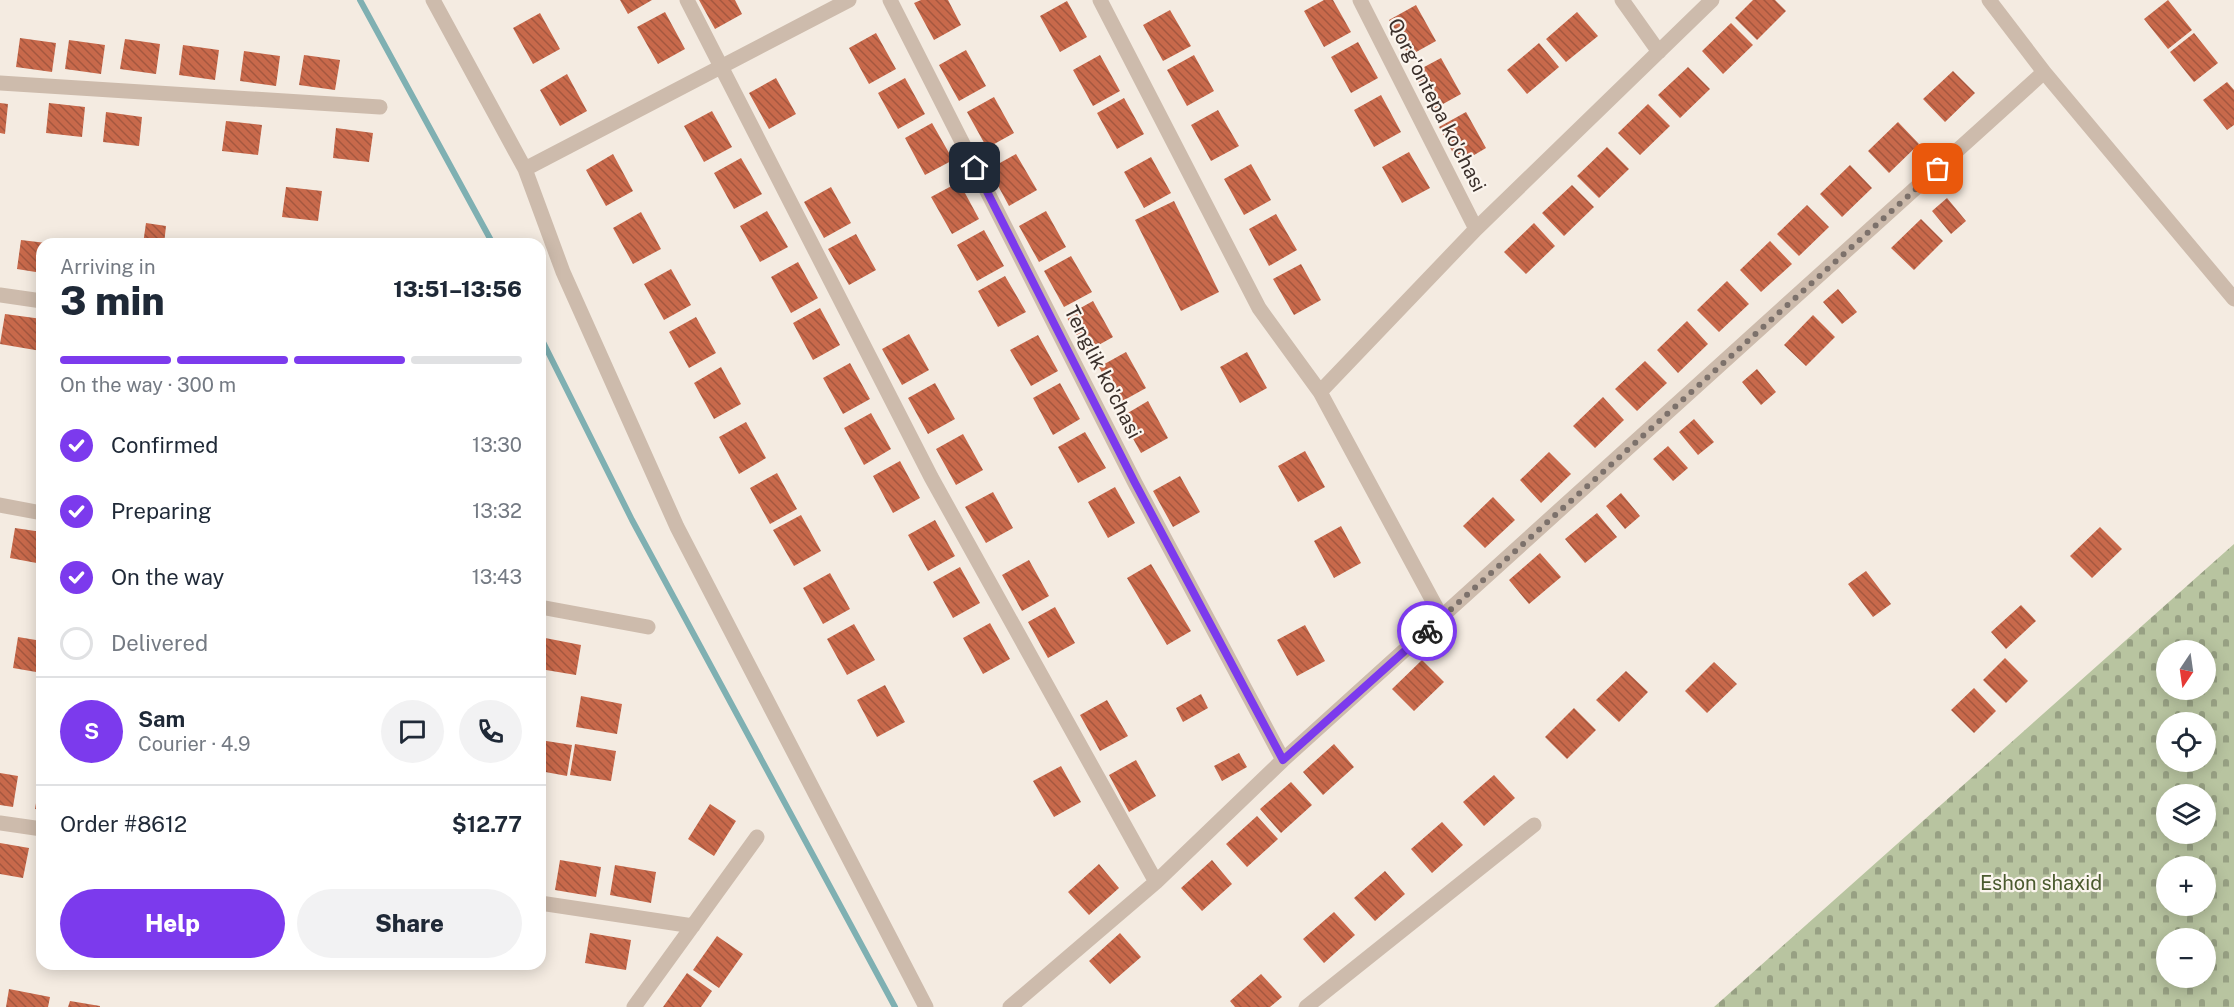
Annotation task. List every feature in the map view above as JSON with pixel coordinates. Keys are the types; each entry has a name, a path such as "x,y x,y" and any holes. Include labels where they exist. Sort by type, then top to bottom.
{"street":[{"path":"433,0 525,169 563,272 677,526 926,1007"},
{"path":"687,0 931,477 1156,882"},
{"path":"525,169 849,0"},
{"name":"Tenglik ko'chasi","path":"890,0 1135,483 1283,760"},
{"path":"1100,0 1259,308 1320,392 1442,618"},
{"name":"Qorg'ontepa ko'chasi","path":"1360,0 1476,229"},
{"path":"1622,0 1659,52"},
{"path":"1320,392 1476,229 1712,0"},
{"path":"1989,0 2044,72 2234,299"},
{"path":"1010,1007 1156,882 1283,760 2044,72"},
{"path":"0,83 380,107"},
{"path":"0,295 36,300"},
{"path":"0,505 36,512"},
{"path":"546,608 648,627"},
{"path":"0,823 36,828"},
{"path":"1306,1007 1534,825"},
{"path":"636,1006 757,837"},
{"path":"546,904 693,926"}],"green space":[{"name":"Eshon shaxid","path":"2234,544 2234,1007 1714,1007"}],"building":[{"path":"620,0 652,0 628,14"},
{"path":"699,0 735,0 742,14 715,29"},
{"path":"921,0 948,0 961,25 934,40 914,3"},
{"path":"1324,0 1333,0 1351,32 1324,47 1304,11"},
{"path":"1753,0 1775,0 1786,11 1757,40 1735,18"},
{"path":"2168,0 2192,30 2168,49 2144,19"},
{"path":"1067,1 1087,37 1060,52 1040,16"},
{"path":"1416,5 1436,41 1409,56 1389,20"},
{"path":"1170,10 1191,46 1163,61 1143,25"},
{"path":"665,12 685,49 658,64 637,27"},
{"path":"1577,12 1598,36 1566,62 1546,39"},
{"path":"540,13 560,49 533,64 513,28"},
{"path":"1731,23 1753,45 1723,74 1702,51"},
{"path":"876,33 896,69 869,84 849,48"},
{"path":"2194,33 2218,63 2194,82 2170,52"},
{"path":"20,38 56,43 52,72 16,67"},
{"path":"125,39 160,44 156,74 120,69"},
{"path":"69,40 105,45 101,74 65,69"},
{"path":"1358,42 1378,78 1351,93 1331,57"},
{"path":"1539,43 1559,67 1527,94 1507,70"},
{"path":"183,45 219,50 215,80 179,75"},
{"path":"966,50 986,86 959,101 939,65"},
{"path":"244,51 280,56 276,86 240,81"},
{"path":"304,55 340,60 335,90 299,85"},
{"path":"1100,55 1120,91 1093,106 1073,70"},
{"path":"1194,55 1214,91 1187,106 1167,70"},
{"path":"1441,58 1461,94 1434,109 1413,73"},
{"path":"1688,67 1710,89 1680,118 1658,95"},
{"path":"1953,71 1975,93 1945,122 1923,99"},
{"path":"567,74 587,111 560,126 540,90"},
{"path":"776,78 796,114 769,129 749,93"},
{"path":"905,78 925,114 898,129 878,93"},
{"path":"2227,82 2234,90 2234,125 2227,130 2203,100"},
{"path":"1381,95 1401,132 1374,147 1354,110"},
{"path":"994,97 1014,133 987,148 967,112"},
{"path":"1124,98 1144,134 1117,149 1097,113"},
{"path":"0,103 8,104 5,134 0,133"},
{"path":"49,103 85,107 82,137 46,133"},
{"path":"1648,104 1670,126 1640,155 1618,133"},
{"path":"1218,110 1239,146 1211,161 1191,125"},
{"path":"712,111 732,147 704,162 684,126"},
{"path":"106,112 142,117 139,146 103,142"},
{"path":"1466,112 1486,148 1459,164 1439,127"},
{"path":"226,121 262,125 258,155 222,151"},
{"path":"1898,122 1919,144 1889,173 1868,151"},
{"path":"932,123 953,160 925,175 905,138"},
{"path":"336,128 373,133 369,162 333,158"},
{"path":"1607,147 1629,169 1599,198 1577,176"},
{"path":"1409,152 1430,188 1402,203 1382,167"},
{"path":"613,154 633,191 606,206 586,170"},
{"path":"1016,154 1037,190 1009,206 989,169"},
{"path":"1151,157 1171,193 1144,208 1124,172"},
{"path":"741,158 762,194 734,209 714,173"},
{"path":"1251,164 1271,200 1244,215 1224,179"},
{"path":"1850,165 1872,188 1842,217 1820,194"},
{"path":"959,182 979,219 952,234 931,197"},
{"path":"1572,185 1594,207 1564,236 1542,213"},
{"path":"286,187 322,191 318,221 282,217"},
{"path":"831,187 851,223 824,238 804,202"},
{"path":"1947,198 1966,221 1951,234 1932,211"},
{"path":"1174,201 1219,292 1181,311 1135,220"},
{"path":"1807,205 1829,227 1799,256 1777,234"},
{"path":"767,211 788,247 760,262 740,226"},
{"path":"1046,211 1066,247 1039,262 1019,226"},
{"path":"641,212 661,249 633,264 613,228"},
{"path":"1276,214 1297,250 1269,266 1249,229"},
{"path":"1921,219 1943,241 1914,270 1891,248"},
{"path":"146,223 166,226 165,238 144,238"},
{"path":"1534,223 1555,246 1526,274 1504,252"},
{"path":"984,230 1004,266 977,281 957,245"},
{"path":"856,234 876,270 849,285 828,249"},
{"path":"21,240 36,242 36,272 17,269"},
{"path":"1770,241 1792,264 1761,292 1740,270"},
{"path":"1071,256 1092,292 1064,307 1044,271"},
{"path":"798,262 818,298 791,313 771,277"},
{"path":"1301,264 1321,300 1294,315 1273,279"},
{"path":"671,269 691,305 664,320 644,284"},
{"path":"1005,276 1026,312 998,327 978,291"},
{"path":"1727,281 1749,304 1719,332 1697,310"},
{"path":"1838,289 1857,312 1842,324 1823,302"},
{"path":"1093,301 1113,337 1086,352 1066,316"},
{"path":"820,308 840,345 813,360 793,323"},
{"path":"5,314 36,318 36,350 0,344"},
{"path":"1813,315 1835,337 1806,366 1784,345"},
{"path":"696,317 716,353 689,368 669,332"},
{"path":"1687,321 1708,344 1678,373 1657,350"},
{"path":"909,334 929,370 902,385 882,349"},
{"path":"1038,335 1058,371 1031,386 1010,350"},
{"path":"1126,352 1146,388 1119,403 1099,367"},
{"path":"1247,352 1267,388 1240,403 1220,367"},
{"path":"1645,361 1667,383 1637,411 1615,389"},
{"path":"850,363 870,399 843,414 823,378"},
{"path":"721,367 741,404 714,419 694,383"},
{"path":"1757,369 1776,392 1761,405 1742,382"},
{"path":"935,383 955,419 928,434 908,398"},
{"path":"1060,383 1080,419 1053,435 1033,398"},
{"path":"1603,397 1624,420 1595,448 1573,426"},
{"path":"1148,401 1168,438 1141,453 1121,417"},
{"path":"871,413 891,449 864,465 844,428"},
{"path":"1694,419 1714,442 1698,455 1679,432"},
{"path":"746,422 766,458 739,474 719,437"},
{"path":"1085,432 1106,468 1078,483 1058,447"},
{"path":"963,434 983,470 956,485 936,449"},
{"path":"1668,446 1688,468 1673,481 1653,459"},
{"path":"1305,451 1325,487 1298,502 1278,466"},
{"path":"1549,452 1571,474 1541,503 1520,480"},
{"path":"900,461 920,498 893,513 873,476"},
{"path":"777,473 797,509 770,524 750,488"},
{"path":"1180,476 1200,512 1173,527 1153,491"},
{"path":"1115,487 1135,523 1108,538 1088,502"},
{"path":"993,492 1013,528 986,543 965,507"},
{"path":"1621,493 1640,516 1625,529 1606,506"},
{"path":"1493,497 1515,520 1485,548 1463,526"},
{"path":"1597,513 1617,537 1585,563 1565,539"},
{"path":"801,515 821,551 794,566 773,530"},
{"path":"935,520 955,556 928,571 908,535"},
{"path":"1341,526 1361,563 1334,578 1314,541"},
{"path":"2100,527 2122,549 2092,578 2070,556"},
{"path":"15,528 36,531 36,563 10,558"},
{"path":"1540,553 1561,577 1529,604 1509,580"},
{"path":"1029,560 1049,596 1022,611 1002,575"},
{"path":"1151,564 1191,631 1167,645 1127,578"},
{"path":"960,567 980,603 953,618 933,582"},
{"path":"1866,571 1891,604 1873,617 1848,584"},
{"path":"830,573 850,609 823,624 803,588"},
{"path":"2021,605 2036,621 2006,649 1991,632"},
{"path":"1055,607 1075,643 1048,658 1028,622"},
{"path":"990,623 1010,659 983,674 963,638"},
{"path":"854,624 875,660 847,675 827,639"},
{"path":"1305,625 1325,661 1297,676 1277,640"},
{"path":"18,637 36,640 36,672 13,668"},
{"path":"546,638 581,645 576,675 546,670"},
{"path":"2005,658 2028,681 2006,703 1983,680"},
{"path":"1422,660 1444,682 1414,711 1392,689"},
{"path":"1714,662 1737,684 1707,713 1685,691"},
{"path":"1626,671 1648,692 1619,722 1596,700"},
{"path":"885,685 905,722 877,737 857,700"},
{"path":"1974,688 1996,711 1974,733 1951,710"},
{"path":"1201,694 1208,708 1183,722 1176,708"},
{"path":"581,696 622,704 617,734 576,727"},
{"path":"1107,700 1128,736 1100,751 1080,715"},
{"path":"1574,708 1596,730 1567,759 1545,737"},
{"path":"546,741 572,745 567,776 546,772"},
{"path":"575,744 616,751 611,781 570,775"},
{"path":"1334,744 1354,767 1323,795 1303,772"},
{"path":"1239,753 1247,767 1222,781 1214,766"},
{"path":"1136,760 1156,796 1129,812 1109,775"},
{"path":"1061,766 1081,802 1054,817 1033,781"},
{"path":"0,773 18,776 13,807 0,805"},
{"path":"1494,775 1515,798 1484,826 1463,802"},
{"path":"1291,782 1312,805 1281,833 1260,809"},
{"path":"710,804 736,821 714,856 688,839"},
{"path":"1257,816 1278,839 1247,867 1226,844"},
{"path":"1442,822 1463,845 1432,873 1411,849"},
{"path":"0,843 29,848 23,878 0,874"},
{"path":"560,860 601,867 596,897 555,890"},
{"path":"1212,860 1232,884 1202,911 1181,888"},
{"path":"1099,864 1119,888 1089,915 1068,892"},
{"path":"615,865 656,872 651,903 610,895"},
{"path":"1385,871 1405,894 1375,921 1354,898"},
{"path":"1334,912 1355,935 1324,963 1303,939"},
{"path":"590,933 631,940 626,970 585,963"},
{"path":"1120,933 1141,957 1110,984 1089,961"},
{"path":"717,936 743,954 719,988 693,970"},
{"path":"687,973 712,991 701,1007 663,1007"},
{"path":"1261,974 1282,997 1270,1007 1235,1007 1230,1001"},
{"path":"9,989 50,997 48,1007 6,1007"},
{"path":"70,1001 100,1006 100,1007 68,1007"}],"waterway":[{"path":"360,0 490,238"},
{"path":"546,348 632,520 895,1007"}],"way so far":[{"path":"1427,631 1938,169"}],"route":[{"path":"975,168 1135,483 1283,760 1427,631"}]}
